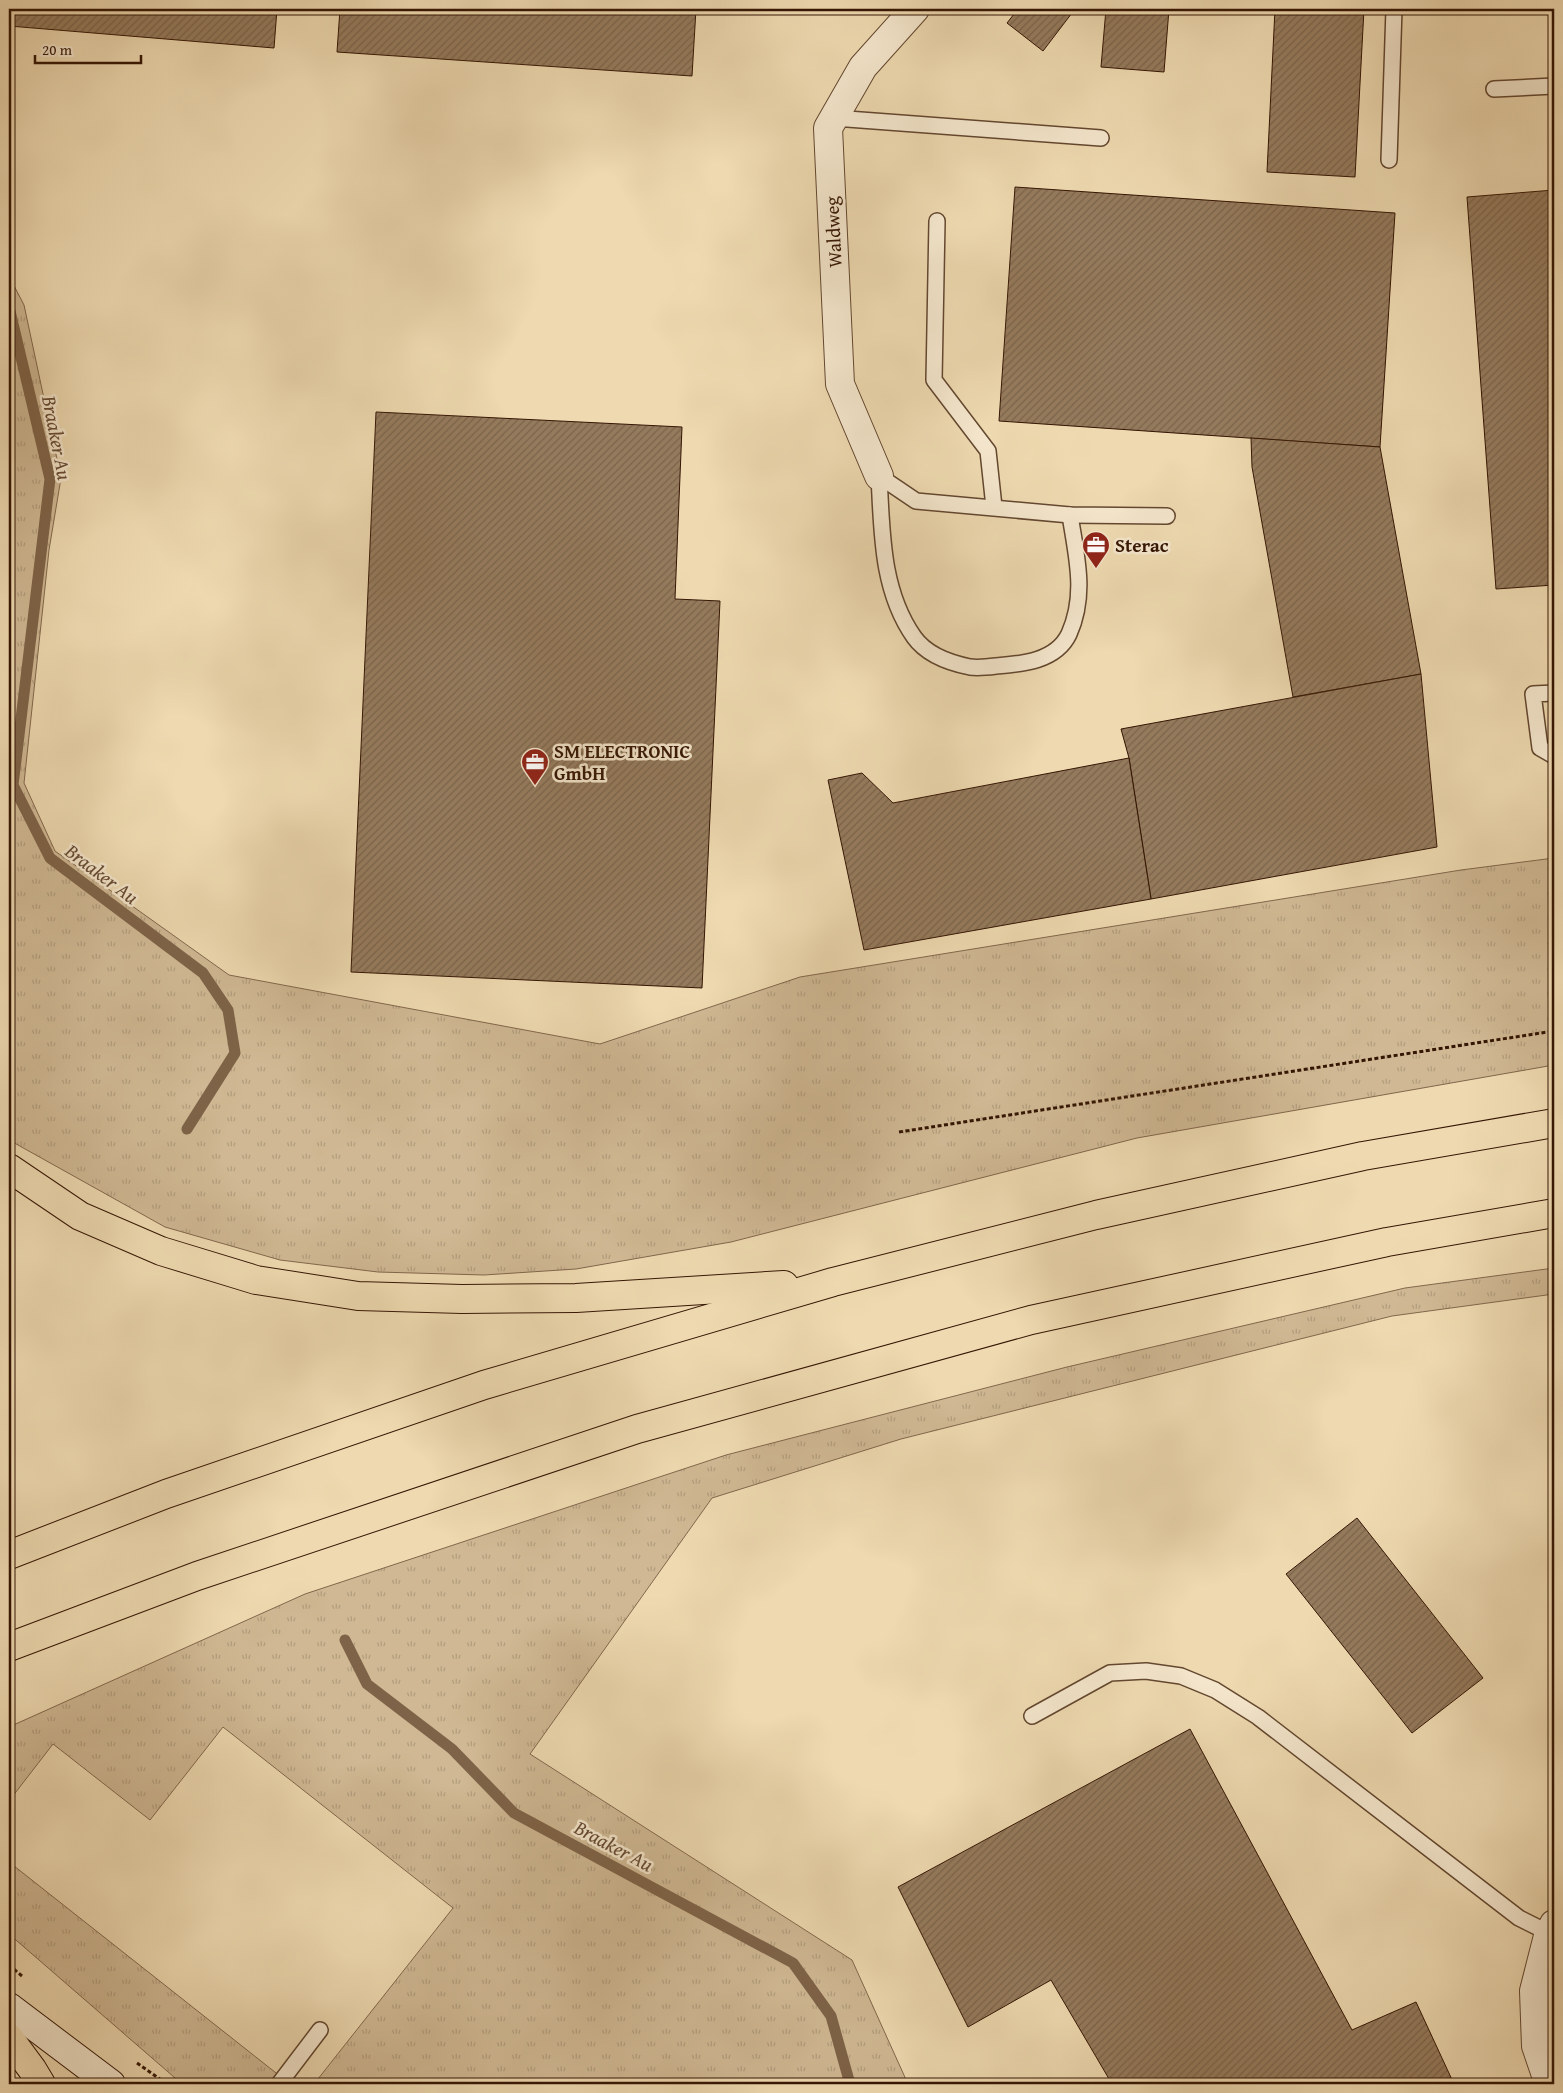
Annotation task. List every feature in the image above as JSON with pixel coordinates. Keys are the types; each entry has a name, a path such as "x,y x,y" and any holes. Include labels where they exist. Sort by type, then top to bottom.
{"highway":[{"path":"9,1555 166,1494 484,1385 833,1282 1096,1215 1363,1156 1554,1123"},
{"path":"9,1168 80,1216 161,1251 256,1280 358,1296 462,1299 576,1298 833,1282"},
{"path":"9,1647 197,1576 647,1427 1030,1320 1387,1242 1554,1213"},
{"path":"9,2038 41,2084"}],"street":[{"name":"Waldweg","path":"879,476 840,384 828,128 863,66 915,9"},
{"path":"1549,2084 1536,2046 1534,1991 1552,1929"},
{"path":"9,2007 111,2084"}],"lane":[{"path":"1389,160 1394,9"},
{"path":"1494,89 1554,86"},
{"path":"834,118 1101,138"},
{"path":"937,221 934,380 988,451 994,507"},
{"path":"879,476 916,501 1070,515 1167,516"},
{"path":"879,476 884,556 891,592 915,638 931,653 954,663 972,667 1026,664 1044,658 1068,636 1080,597 1080,577 1070,515"},
{"path":"1554,692 1533,694 1540,748 1554,756"},
{"path":"1032,1716 1110,1673 1146,1671 1181,1676 1215,1690 1258,1717 1518,1918 1552,1929"},
{"path":"279,2084 320,2030"}],"path":[{"path":"899,1132 1554,1031"}],"green space":[{"path":"9,276 24,305 61,478 49,550 24,783 55,851 229,975 600,1044 800,977 1461,870 1554,858 1554,1065 1137,1138 731,1242 576,1269 484,1275 378,1272 280,1260 165,1227 9,1140"},
{"path":"1554,1268 1554,1294 1392,1316 901,1439 712,1498 530,1754 852,1960 908,2084 314,2084 453,1908 223,1727 150,1820 53,1744 9,1801 9,1727 305,1594 726,1455 1067,1367 1405,1288"},
{"path":"9,1862 290,2084 182,2084 9,1934"}],"building":[{"path":"9,9 277,9 274,48 9,26"},
{"path":"340,9 696,9 692,76 337,52"},
{"path":"1018,9 1075,9 1043,51 1007,23"},
{"path":"1106,9 1169,9 1164,72 1101,67"},
{"path":"1275,9 1364,9 1355,177 1267,172"},
{"path":"1015,187 1395,213 1380,447 999,421"},
{"path":"1554,190 1554,585 1496,589 1467,197"},
{"name":"SM ELECTRONIC GmbH","path":"376,412 682,427 675,599 720,601 702,988 351,972"},
{"path":"1251,438 1380,447 1421,674 1293,697 1252,467"},
{"path":"1421,674 1437,847 1151,899 1129,758 1121,729"},
{"path":"1129,758 1151,899 864,950 828,780 862,773 893,803"},
{"path":"1357,1518 1483,1678 1412,1733 1286,1574"},
{"path":"1190,1729 1352,2030 1416,2002 1454,2084 1112,2084 1051,1980 968,2027 898,1887"}],"waterway":[{"name":"Braaker Au","path":"9,307 50,479 13,785 50,858 203,973 228,1010 235,1053 187,1129"},
{"name":"Braaker Au","path":"345,1640 367,1684 452,1749 514,1813 793,1963 831,2016 850,2084"}],"place":[{"name":"Sterac","path":"1096,569"},
{"name":"SM ELECTRONIC GmbH","path":"535,786"}]}
